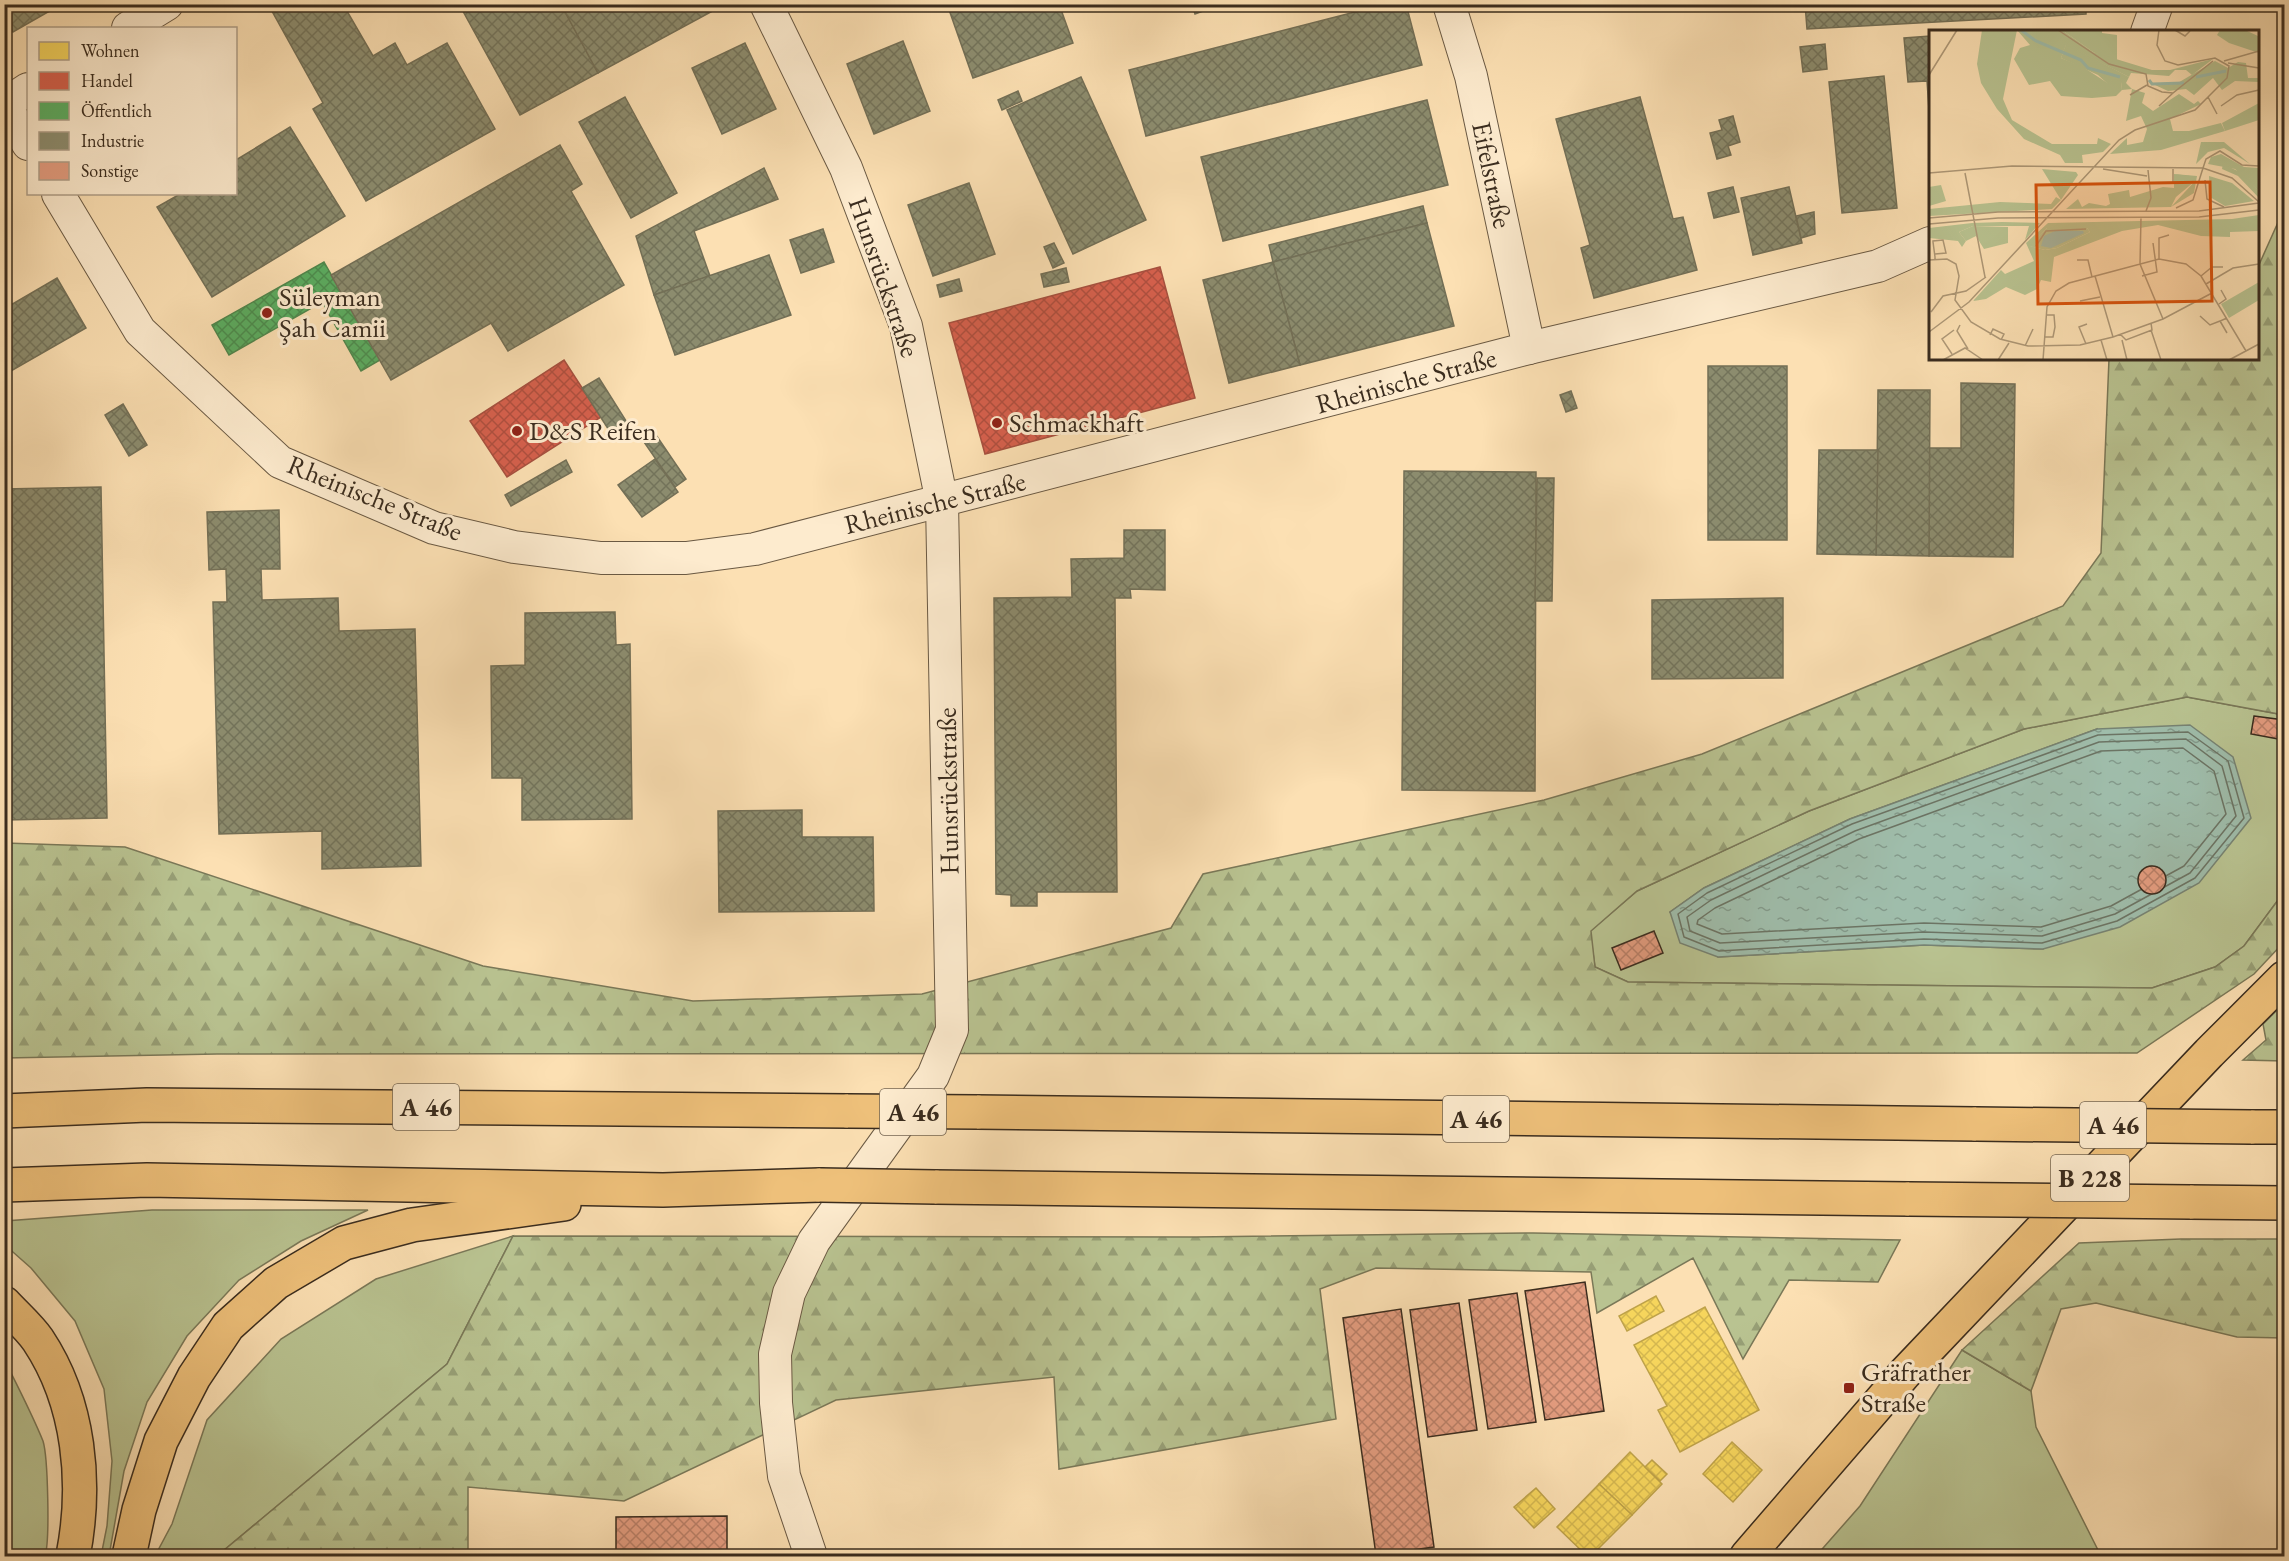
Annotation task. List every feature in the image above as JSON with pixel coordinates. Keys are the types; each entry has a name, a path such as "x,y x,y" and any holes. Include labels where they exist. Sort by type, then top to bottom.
{"main road":[{"name":"B 228","path":"1747,1557 1905,1373 2209,1053 2284,978"},
{"name":"A 46","path":"4,1111 147,1105 2284,1127"},
{"path":"4,1185 147,1180 663,1190 820,1185 2284,1203"},
{"path":"129,1557 139,1510 161,1441 194,1377 228,1326 276,1282 344,1243 412,1225 663,1190"},
{"path":"4,1302 38,1340 66,1398 76,1436 80,1482 79,1527 73,1557"}],"street":[{"path":"130,27 167,4"},
{"name":"Hunsrückstraße","path":"766,4 846,168 906,326 942,502 952,1030 933,1076 814,1241 789,1293 775,1354 776,1403 784,1476 811,1557"},
{"name":"Eifelstraße","path":"1449,4 1471,76 1529,348"},
{"path":"2148,30 2157,4"},
{"path":"27,90 5,104 27,142"},
{"name":"Rheinische Straße","path":"59,195 140,331 280,462 434,528 514,547 601,558 686,558 755,549 1529,348 1878,266 1929,243"}],"green space":[{"path":"2284,209 2284,715 2187,697 2024,729 1809,811 1637,891 1591,931 1595,967 1628,982 2152,988 2215,967 2244,946 2284,892 2284,942 2254,974 2137,1053 217,1054 5,1058 5,843 125,847 483,966 693,1001 922,994 1171,928 1203,874 1544,800 1702,754 2063,606 2101,553 2109,360 2259,360 2259,265"},
{"path":"2187,697 2284,715 2284,892 2244,946 2215,967 2152,988 1628,982 1595,967 1590,931 1637,891 1809,811 2024,729","holes":["2097,729 2043,949 1924,945 1718,957 1670,912 1704,888 1850,819"]},
{"path":"2284,1003 2284,1061 2243,1060 2266,1040 2263,1024"},
{"path":"152,1210 368,1210 301,1241 239,1280 187,1336 147,1402 124,1471 109,1556 101,1556 107,1526 112,1461 104,1389 75,1321 31,1268 5,1245 5,1221"},
{"path":"1533,1233 1900,1240 1878,1282 1789,1280 1743,1359 1693,1258 1597,1313 1591,1272 1376,1268 1320,1289 1336,1419 1059,1469 1054,1377 836,1400 624,1501 468,1487 468,1556 217,1556 447,1364 513,1236 1196,1237"},
{"path":"513,1236 447,1364 217,1556 155,1556 172,1524 207,1420 281,1339 376,1279"},
{"path":"2181,1239 2284,1239 2284,1338 2237,1337 2096,1303 2061,1309 2031,1391 1962,1350 2079,1243"},
{"path":"1962,1350 2031,1391 2036,1427 2101,1556 1816,1556 1860,1506"},
{"path":"5,1361 30,1411 45,1450 48,1534 45,1556 5,1556"}],"water":[{"path":"2190,725 2233,757 2251,818 2199,883 2120,927 2043,949 1924,945 1718,957 1680,943 1670,912 1704,888 1850,819 2097,729"}],"building: Wohnen":[{"path":"1656,1296 1664,1311 1627,1331 1619,1316"},
{"path":"1705,1307 1759,1410 1680,1452 1658,1410 1667,1406 1634,1345"},
{"path":"1732,1442 1762,1470 1733,1502 1703,1474"},
{"path":"1630,1452 1662,1484 1632,1515 1599,1484"},
{"path":"1652,1460 1667,1474 1660,1481 1645,1467"},
{"path":"1599,1484 1632,1515 1591,1556 1587,1556 1557,1527"},
{"path":"1536,1488 1555,1509 1534,1528 1514,1507"}],"building: Handel":[{"path":"1160,267 1195,398 985,454 949,323"},
{"path":"564,360 601,417 507,477 470,421"}],"building: Öffentlich":[{"name":"Süleyman Şah Camii","path":"324,262 380,360 361,371 322,302 229,355 212,325"}],"building: Industrie":[{"path":"4,4 62,4 13,32 4,17"},
{"path":"268,4 347,4 344,6 373,56 395,43 407,65 447,43 495,129 366,201 313,109 323,103"},
{"path":"459,4 561,4 598,73 520,115"},
{"path":"573,4 721,4 722,6 598,73 564,10"},
{"path":"947,4 1059,4 1073,43 973,78"},
{"path":"1192,4 1222,4 1195,14"},
{"path":"1386,4 1406,4 1422,65 1146,136 1129,70"},
{"path":"1805,4 2086,4 2086,14 1807,29"},
{"path":"1929,36 1929,110 1927,81 1908,82 1904,38"},
{"path":"903,41 930,111 874,134 847,64"},
{"path":"745,43 776,109 722,134 692,68"},
{"path":"1825,44 1827,69 1803,72 1800,47"},
{"path":"1884,76 1897,208 1842,213 1829,82"},
{"path":"1081,77 1146,220 1073,254 1007,110"},
{"path":"1018,91 1022,101 1002,110 998,100"},
{"path":"625,97 677,193 631,218 579,122"},
{"path":"1640,97 1673,219 1683,217 1697,270 1594,298 1581,248 1590,245 1556,119"},
{"path":"1427,100 1448,185 1223,241 1201,157"},
{"path":"1733,116 1740,142 1728,146 1731,155 1717,159 1710,133 1722,130 1719,120"},
{"path":"290,127 345,216 212,297 157,207 178,195 237,195 237,159"},
{"path":"560,145 582,184 571,191 624,285 508,351 491,323 391,380 331,275"},
{"path":"764,168 778,199 694,231 710,276 654,295 636,236"},
{"path":"969,183 995,254 933,276 908,205"},
{"path":"1733,187 1739,212 1714,218 1708,193"},
{"path":"1789,187 1802,243 1753,255 1741,198"},
{"path":"1423,206 1427,223 1273,262 1269,245"},
{"path":"1814,212 1815,234 1801,238 1796,216"},
{"path":"1427,223 1454,326 1300,365 1273,262"},
{"path":"823,229 834,262 801,273 790,240"},
{"path":"1054,243 1064,263 1053,268 1044,247"},
{"path":"769,255 791,315 675,355 654,295"},
{"path":"1273,262 1300,365 1229,383 1203,280"},
{"path":"1066,268 1069,282 1044,287 1041,274"},
{"path":"57,278 86,328 4,375 4,309"},
{"path":"959,279 962,291 940,297 937,285"},
{"path":"1708,366 1787,366 1787,540 1708,540"},
{"path":"599,378 628,424 612,435 582,388"},
{"path":"1961,383 2015,384 2013,557 1929,556 1929,448 1961,448"},
{"path":"1878,390 1930,390 1929,556 1876,555"},
{"path":"1571,391 1577,408 1566,412 1560,395"},
{"path":"123,404 147,445 129,456 105,415"},
{"path":"656,435 686,479 675,487 644,442"},
{"path":"1819,450 1878,450 1876,555 1817,554"},
{"path":"655,459 678,492 642,517 618,485"},
{"path":"566,460 572,472 511,506 505,495"},
{"path":"1404,471 1536,472 1535,791 1402,790"},
{"path":"1537,478 1554,478 1552,601 1535,601"},
{"path":"101,487 107,818 4,820 4,489"},
{"path":"279,510 280,569 261,569 262,600 338,598 339,631 415,629 421,866 322,869 322,831 219,834 213,602 227,602 226,569 209,570 207,512"},
{"path":"1124,530 1165,530 1165,590 1130,589 1131,598 1115,598 1117,892 1037,892 1037,906 1011,906 1011,895 996,894 994,598 1072,597 1071,559 1124,558"},
{"path":"1783,598 1783,678 1652,679 1652,600"},
{"path":"615,612 616,645 630,644 632,819 522,820 522,778 492,778 491,666 525,665 525,613"},
{"path":"802,810 802,837 873,837 874,911 719,912 718,811"}],"building: Sonstige":[{"path":"2254,716 2284,720 2284,740 2251,734"},
{"path":"2152,866 2162,870 2166,880 2162,890 2152,894 2142,890 2138,880 2142,870"},
{"path":"1654,931 1663,953 1621,970 1612,948"},
{"path":"1585,1282 1604,1411 1545,1420 1525,1291"},
{"path":"1517,1293 1536,1422 1488,1429 1469,1300"},
{"path":"1459,1303 1477,1430 1428,1437 1410,1310"},
{"path":"1401,1309 1434,1547 1376,1555 1343,1318"},
{"path":"727,1516 727,1556 616,1556 616,1517"}],"place":[{"name":"Süleyman Şah Camii","path":"267,313"},
{"name":"Schmackhaft","path":"997,423"},
{"name":"D&S Reifen","path":"517,431"},
{"name":"Gräfrather Straße","path":"1849,1388"}]}
